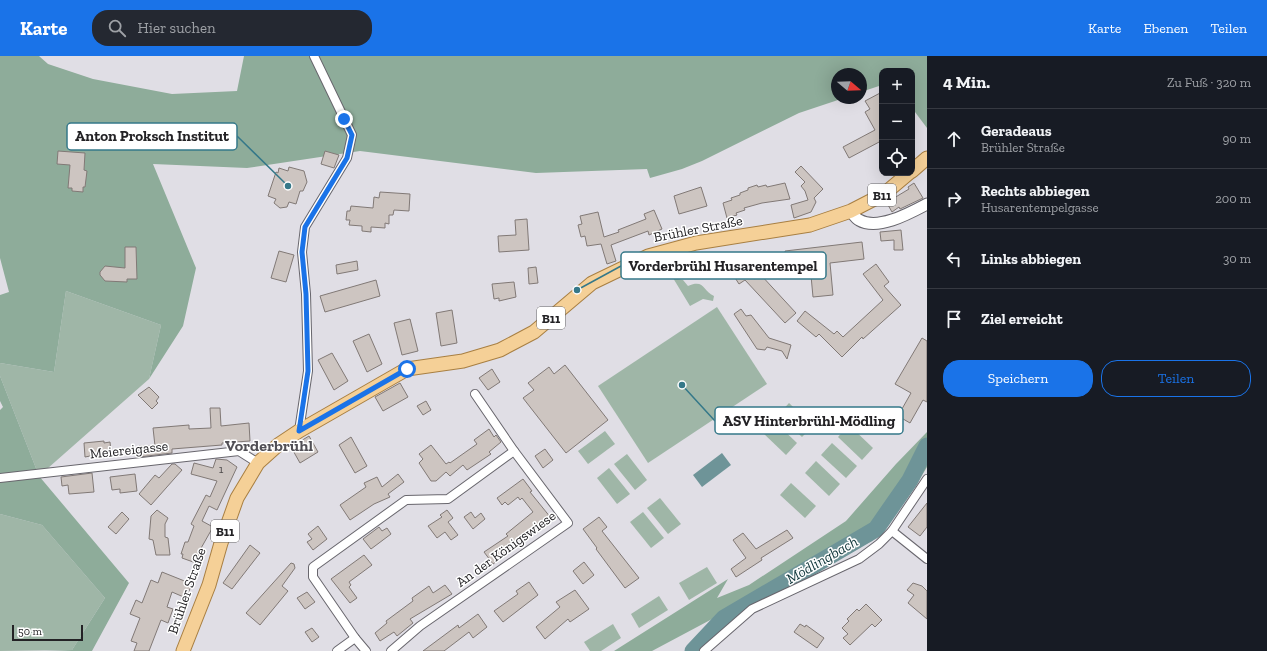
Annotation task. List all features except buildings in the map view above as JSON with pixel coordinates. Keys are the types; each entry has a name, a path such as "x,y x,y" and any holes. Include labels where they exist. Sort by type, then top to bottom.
{"main road":[{"name":"B11","path":"915,168 927,158"},
{"name":"B11","path":"851,211 884,194 905,176"},
{"name":"Brühler Straße","path":"183,651 209,585 221,543 237,498 258,463 278,445 299,431 407,369 463,361 500,350 534,332 592,283 648,256 696,243 810,225 851,211"}],"street":[{"path":"299,431 308,371 306,294 302,252 305,227 347,158 352,135 314,56"},
{"path":"851,211 859,220 880,224 907,214 927,204"},
{"name":"An der Königswiese","path":"391,651 420,626 568,523 514,451 475,394"},
{"name":"Meiereigasse","path":"0,478 239,451 258,463"},
{"path":"366,651 355,638 313,577 313,567 406,500 448,499 514,451"},
{"path":"704,651 752,608 859,559 892,531 927,479"},
{"path":"892,531 927,559"},
{"path":"337,651 355,638"}],"green space":[{"path":"0,56 39,56 48,64 93,79 172,94 237,91 244,56 927,56 927,128 915,112 915,68 879,68 879,86 867,90 867,68 831,68 831,102 799,113 702,161 682,169 650,178 647,169 536,173 360,151 247,168 153,164 196,268 183,326 149,379 161,325 66,291 54,372 0,363 0,295 9,292 0,258"},
{"path":"673,278 683,280 688,286 698,284 703,286 710,294 714,296 713,301 703,299 690,306"},
{"path":"66,291 161,325 149,379 39,476 0,376 0,363 54,372"},
{"path":"717,307 767,384 648,463 598,386"},
{"path":"0,376 39,476 129,583 92,651 45,651 72,650 105,598 42,525 0,514 0,410 3,407 0,401"},
{"path":"789,403 813,426 802,437 778,415"},
{"path":"773,420 797,443 786,455 762,432"},
{"path":"849,425 873,448 862,460 838,437"},
{"path":"605,431 615,444 588,464 578,451"},
{"path":"927,432 927,467 915,487 872,541 729,610 652,651 614,651 728,579 717,598 749,585 846,521 896,464"},
{"path":"832,443 857,466 846,478 821,455"},
{"path":"627,454 647,480 635,490 614,464"},
{"path":"816,461 840,484 829,496 805,473"},
{"path":"609,468 630,494 617,504 597,478"},
{"path":"791,483 816,506 805,518 780,495"},
{"path":"660,498 681,524 668,534 647,508"},
{"path":"643,512 664,538 651,548 630,522"},
{"path":"0,514 42,525 105,598 72,650 0,651"},
{"path":"707,567 717,583 689,600 679,583"},
{"path":"659,596 668,610 639,628 631,614"},
{"path":"613,624 621,638 601,651 590,651 584,642"}],"water":[{"path":"722,453 731,465 702,487 693,475"}],"waterway":[{"name":"Mödlingbach","path":"693,651 724,618 876,529 910,480 927,446"}],"place":[{"name":"Anton Proksch Institut","path":"288,186"},
{"name":"Vorderbrühl Husarentempel","path":"577,290"},
{"name":"ASV Hinterbrühl-Mödling","path":"682,385"}],"district":[{"name":"Vorderbrühl","path":"269,445"}],"route":[{"path":"344,119 352,135 347,158 305,227 302,252 306,294 308,371 299,431 407,369"}]}
